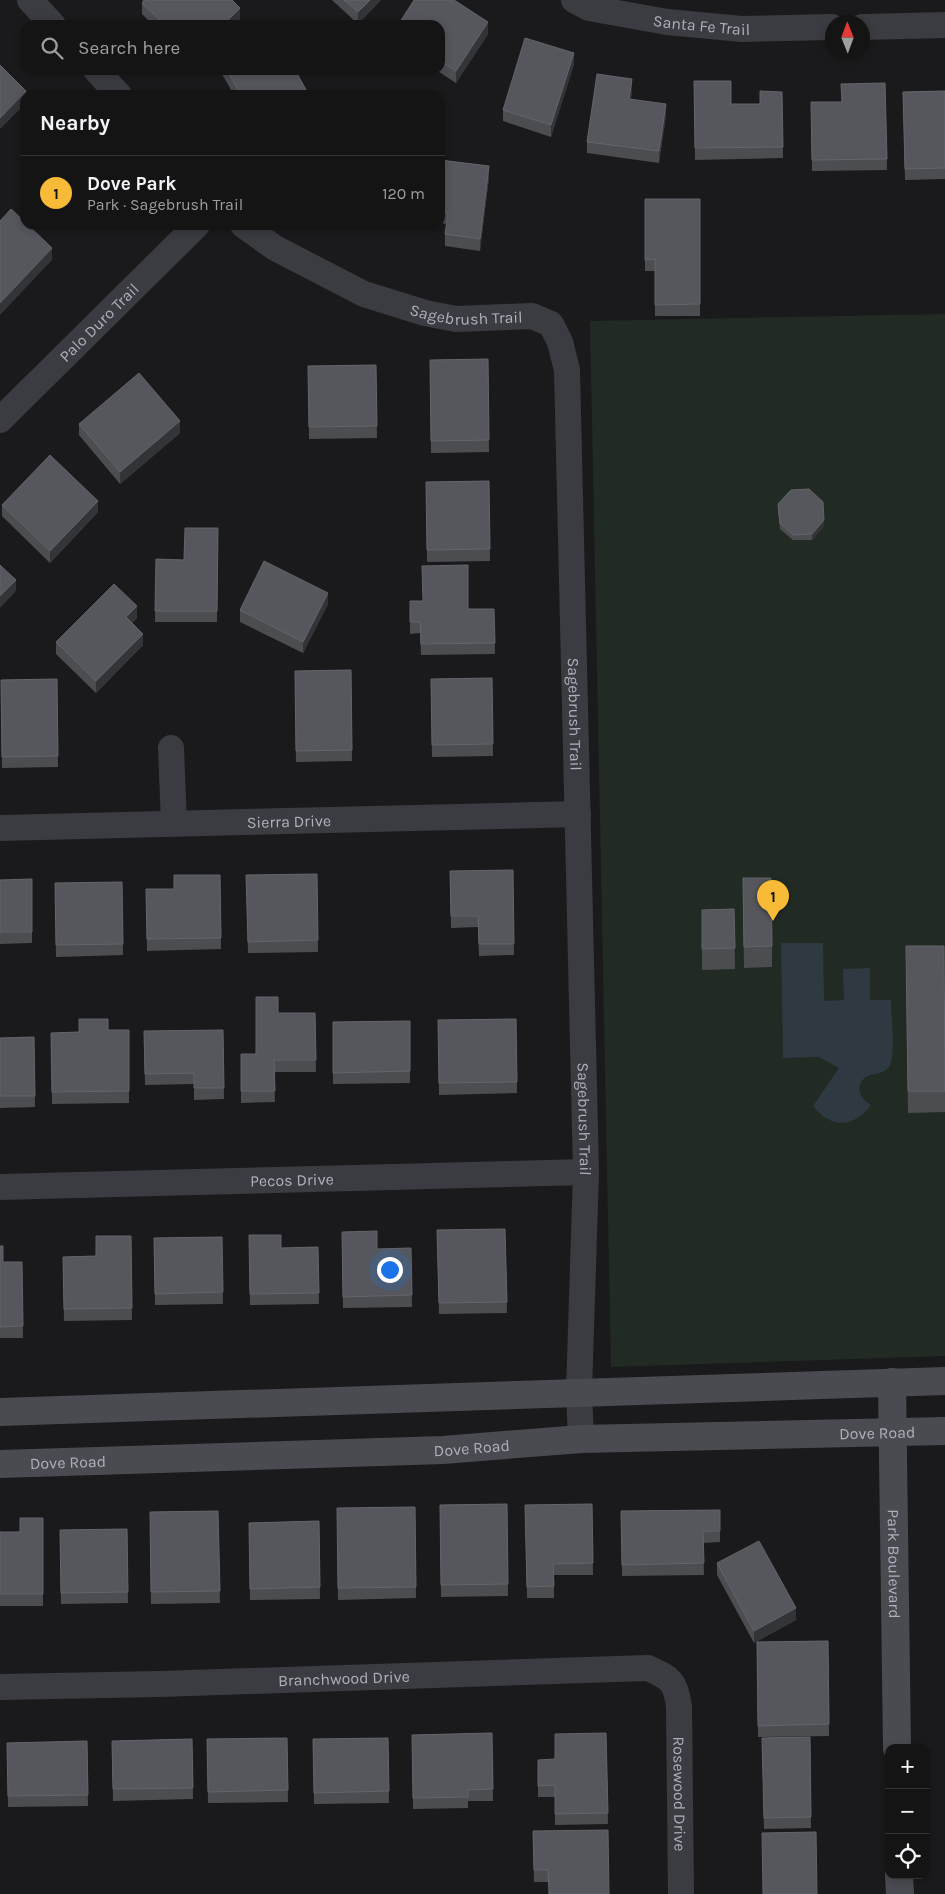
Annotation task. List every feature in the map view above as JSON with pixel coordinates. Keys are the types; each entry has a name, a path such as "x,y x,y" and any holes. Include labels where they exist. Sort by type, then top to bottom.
{"main road":[{"path":"0,1412 945,1381"},
{"name":"Park Boulevard","path":"892,1382 897,1744"},
{"name":"Dove Road","path":"0,1464 443,1450 581,1440 945,1431"},
{"path":"899,1879 900,1894"}],"street":[{"path":"30,0 49,20"},
{"name":"Santa Fe Trail","path":"574,0 589,8 667,22 742,29 825,27"},
{"path":"870,27 945,25"},
{"path":"101,75 114,90"},
{"name":"Palo Duro Trail","path":"0,420 192,230"},
{"name":"Sagebrush Trail","path":"250,230 275,248 373,297 425,313 456,319 532,316 551,324 560,342 567,370 586,1172 579,1392 581,1440"},
{"path":"171,748 174,823"},
{"name":"Sierra Drive","path":"0,828 578,814"},
{"name":"Pecos Drive","path":"0,1187 586,1172"},
{"name":"Branchwood Drive","path":"0,1687 160,1684 648,1668 672,1681 677,1692"},
{"name":"Rosewood Drive","path":"677,1692 679,1707 681,1894"}],"shaded area":[{"path":"945,314 945,1356 611,1367 590,321"},
{"path":"781,943 823,943 824,1001 844,1000 843,969 870,968 870,1000 891,1000 893,1041 891,1062 884,1071 870,1075 862,1080 859,1088 861,1096 871,1105 864,1113 850,1121 842,1123 827,1119 813,1106 839,1068 819,1057 783,1058"}],"building":[{"path":"144,0 232,0 240,8 228,20 160,20 142,3"},
{"path":"344,0 370,0 358,12"},
{"path":"414,0 454,0 488,22 456,71 445,64 445,20 401,20"},
{"path":"525,38 574,53 551,125 503,110"},
{"path":"0,65 25,90 20,90 20,97 0,118"},
{"path":"597,74 632,79 629,99 666,104 659,151 587,142"},
{"path":"230,75 298,75 306,90 238,90"},
{"path":"694,81 731,81 731,104 760,104 760,91 782,92 783,147 695,148"},
{"path":"885,83 887,159 812,160 811,102 842,102 841,84"},
{"path":"945,91 945,168 905,169 903,92"},
{"path":"445,161 489,166 480,239 445,234 448,213 445,213"},
{"path":"645,199 700,199 700,304 655,305 655,259 645,260"},
{"path":"11,209 20,217 20,230 33,230 52,248 0,303 0,221"},
{"path":"488,359 489,440 431,441 430,360"},
{"path":"376,365 377,426 309,427 308,366"},
{"path":"139,373 180,421 120,472 79,424"},
{"path":"50,455 98,501 50,551 2,505"},
{"path":"489,481 490,549 427,550 426,482"},
{"path":"809,489 823,502 824,520 812,534 793,535 780,523 778,504 791,490"},
{"path":"185,528 218,528 217,611 155,611 156,559 184,560"},
{"path":"264,561 328,593 303,642 240,610"},
{"path":"0,565 16,580 0,596"},
{"path":"468,565 468,609 494,609 495,643 421,644 420,622 410,622 410,601 423,601 422,566"},
{"path":"114,584 137,606 126,617 143,634 96,681 56,642"},
{"path":"351,670 352,750 296,751 295,671"},
{"path":"492,678 493,744 432,745 431,679"},
{"path":"57,679 58,756 2,757 1,680"},
{"path":"513,870 514,944 479,944 478,916 451,916 450,871"},
{"path":"317,874 318,940 248,942 246,875"},
{"path":"174,875 220,875 221,938 147,939 146,889 174,889"},
{"path":"743,878 771,878 772,946 744,947"},
{"path":"32,879 32,932 0,932 0,880"},
{"path":"122,882 123,944 56,945 55,883"},
{"path":"734,909 735,948 702,949 702,910"},
{"path":"906,946 944,946 945,1091 908,1091"},
{"path":"256,997 278,997 278,1013 315,1013 316,1060 274,1060 275,1091 241,1091 241,1054 256,1054"},
{"path":"79,1019 108,1019 108,1030 129,1030 129,1091 52,1092 51,1033 79,1032"},
{"path":"516,1019 517,1082 439,1083 438,1020"},
{"path":"410,1021 410,1071 333,1073 333,1022"},
{"path":"223,1030 224,1088 194,1088 194,1073 145,1074 144,1031"},
{"path":"34,1037 35,1096 0,1096 0,1038"},
{"path":"505,1229 507,1302 439,1303 437,1230"},
{"path":"377,1231 377,1249 411,1248 412,1295 343,1297 342,1232"},
{"path":"249,1235 281,1235 281,1248 318,1247 319,1293 250,1294"},
{"path":"96,1236 131,1236 132,1308 64,1309 63,1257 96,1256"},
{"path":"222,1237 223,1292 155,1294 154,1238"},
{"path":"0,1246 3,1246 3,1262 22,1262 23,1326 0,1327"},
{"path":"507,1504 508,1584 441,1585 440,1505"},
{"path":"592,1504 593,1563 553,1564 554,1586 527,1587 525,1505"},
{"path":"415,1507 416,1587 338,1588 337,1508"},
{"path":"720,1510 720,1531 703,1531 704,1563 622,1565 621,1511"},
{"path":"218,1511 220,1591 151,1592 150,1512"},
{"path":"20,1518 43,1518 43,1594 0,1594 0,1532 20,1532"},
{"path":"319,1521 320,1587 250,1589 249,1523"},
{"path":"127,1529 128,1592 61,1593 60,1530"},
{"path":"759,1541 796,1608 754,1631 717,1563"},
{"path":"828,1641 829,1724 758,1726 757,1642"},
{"path":"492,1733 493,1789 468,1790 468,1797 413,1798 412,1735"},
{"path":"606,1733 608,1813 555,1814 555,1785 538,1786 538,1760 555,1759 555,1734"},
{"path":"810,1737 811,1817 764,1818 762,1738"},
{"path":"287,1738 288,1790 208,1792 207,1739"},
{"path":"388,1738 389,1791 314,1793 313,1739"},
{"path":"192,1739 193,1788 113,1789 112,1741"},
{"path":"87,1741 88,1795 8,1796 7,1743"},
{"path":"608,1830 609,1894 549,1894 548,1870 534,1870 533,1831"},
{"path":"816,1832 817,1894 763,1894 762,1833"}],"place":[{"name":"Dove Park","path":"773,921"}]}
